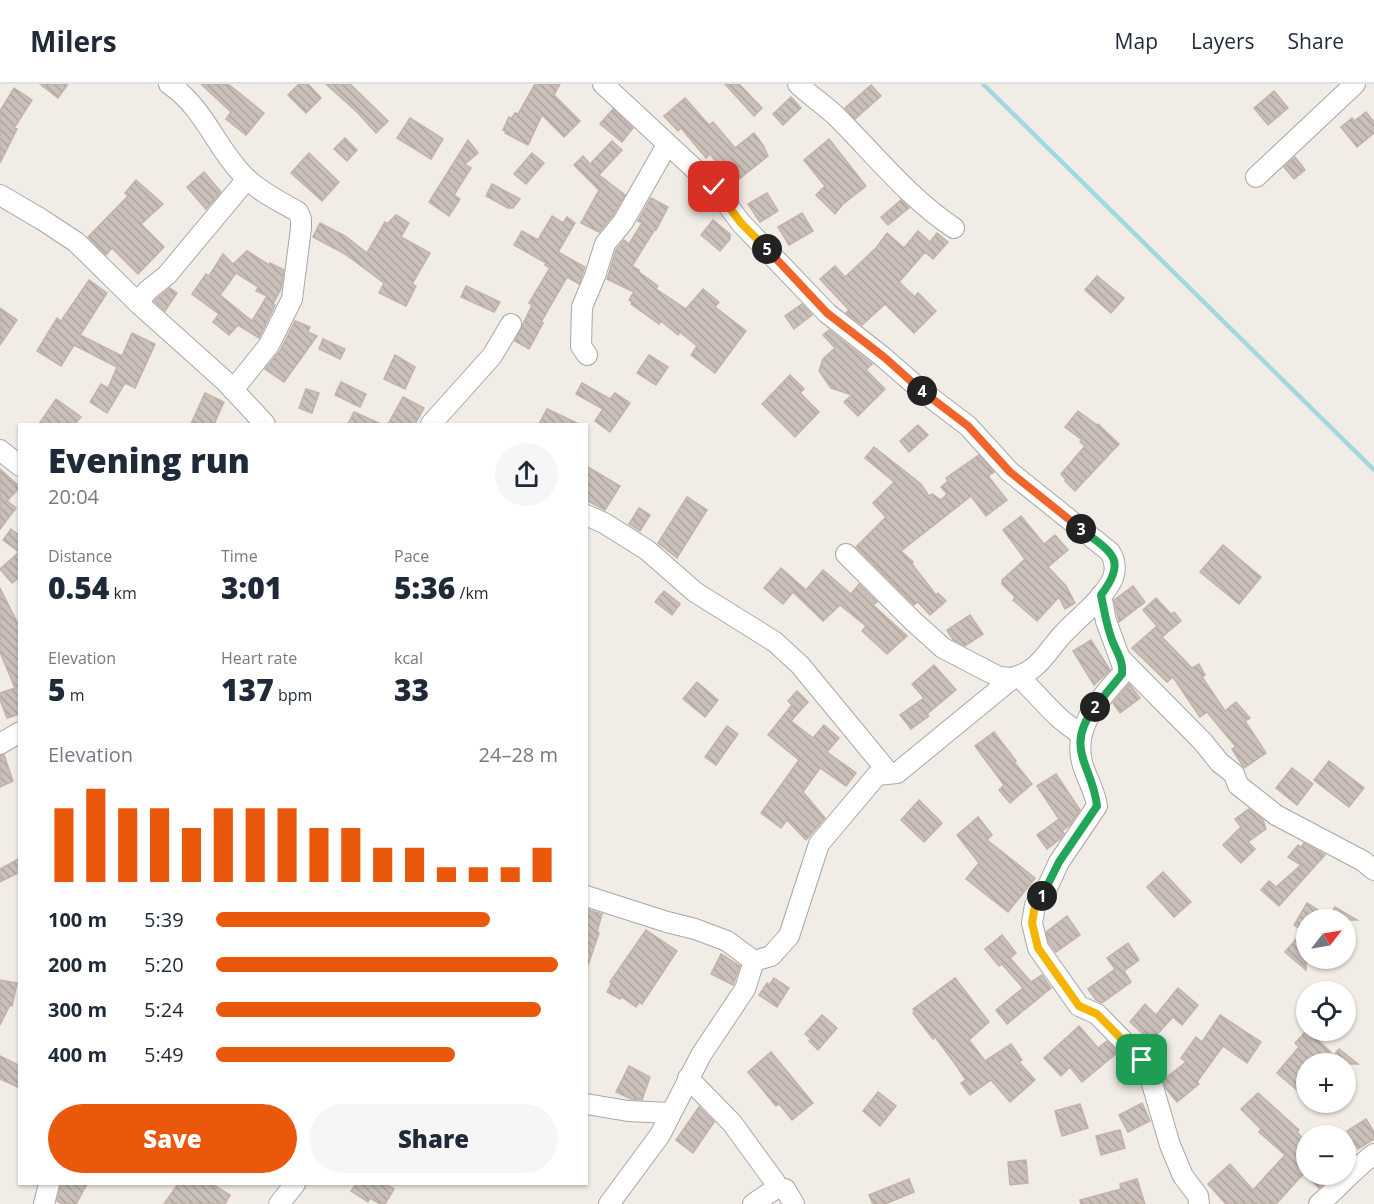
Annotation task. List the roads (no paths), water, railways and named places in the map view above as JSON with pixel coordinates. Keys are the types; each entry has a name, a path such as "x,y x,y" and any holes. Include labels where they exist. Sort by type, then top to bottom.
{"street":[{"path":"169,84 189,100 204,117 220,144 247,179 298,212 301,219 292,300 269,345 233,390"},
{"path":"603,84 714,187 741,223 827,313 968,426 1010,472 1110,552 1115,562 1112,580 1101,595 1036,666 1015,677 897,773 877,775 819,844 789,936 771,956 754,961"},
{"path":"798,84 837,117 882,166 954,228"},
{"path":"1256,177 1355,84"},
{"path":"587,355 581,346 582,307 605,244 623,222 667,145"},
{"path":"138,303 147,291 167,275 247,179"},
{"path":"0,195 76,242 138,303 233,390 264,423"},
{"path":"432,423 492,356 511,324"},
{"path":"0,450 18,464"},
{"path":"588,516 647,549 695,592 775,642 800,665 890,773"},
{"path":"846,554 943,648 999,677 1015,677 1040,696 1056,716 1080,733"},
{"path":"1101,595 1112,641 1121,659 1203,742 1220,763 1234,774 1238,785 1276,814 1363,861 1374,870"},
{"path":"1121,659 1122,674 1088,716 1080,733 1082,762 1093,787 1097,806 1059,862 1047,888 1035,905 1032,923 1038,948 1079,1006 1097,1014 1142,1060 1148,1070 1170,1145 1183,1176 1198,1196 1199,1204"},
{"path":"0,744 18,733"},
{"path":"588,896 727,941 754,961"},
{"path":"609,1204 660,1135 701,1055 745,989 754,961"},
{"path":"688,1078 732,1123 775,1182 775,1189 753,1204"},
{"path":"588,1104 628,1112 670,1113"},
{"path":"1319,1204 1374,1154"},
{"path":"44,1204 49,1185"}],"waterway":[{"path":"983,84 1374,470"}]}
